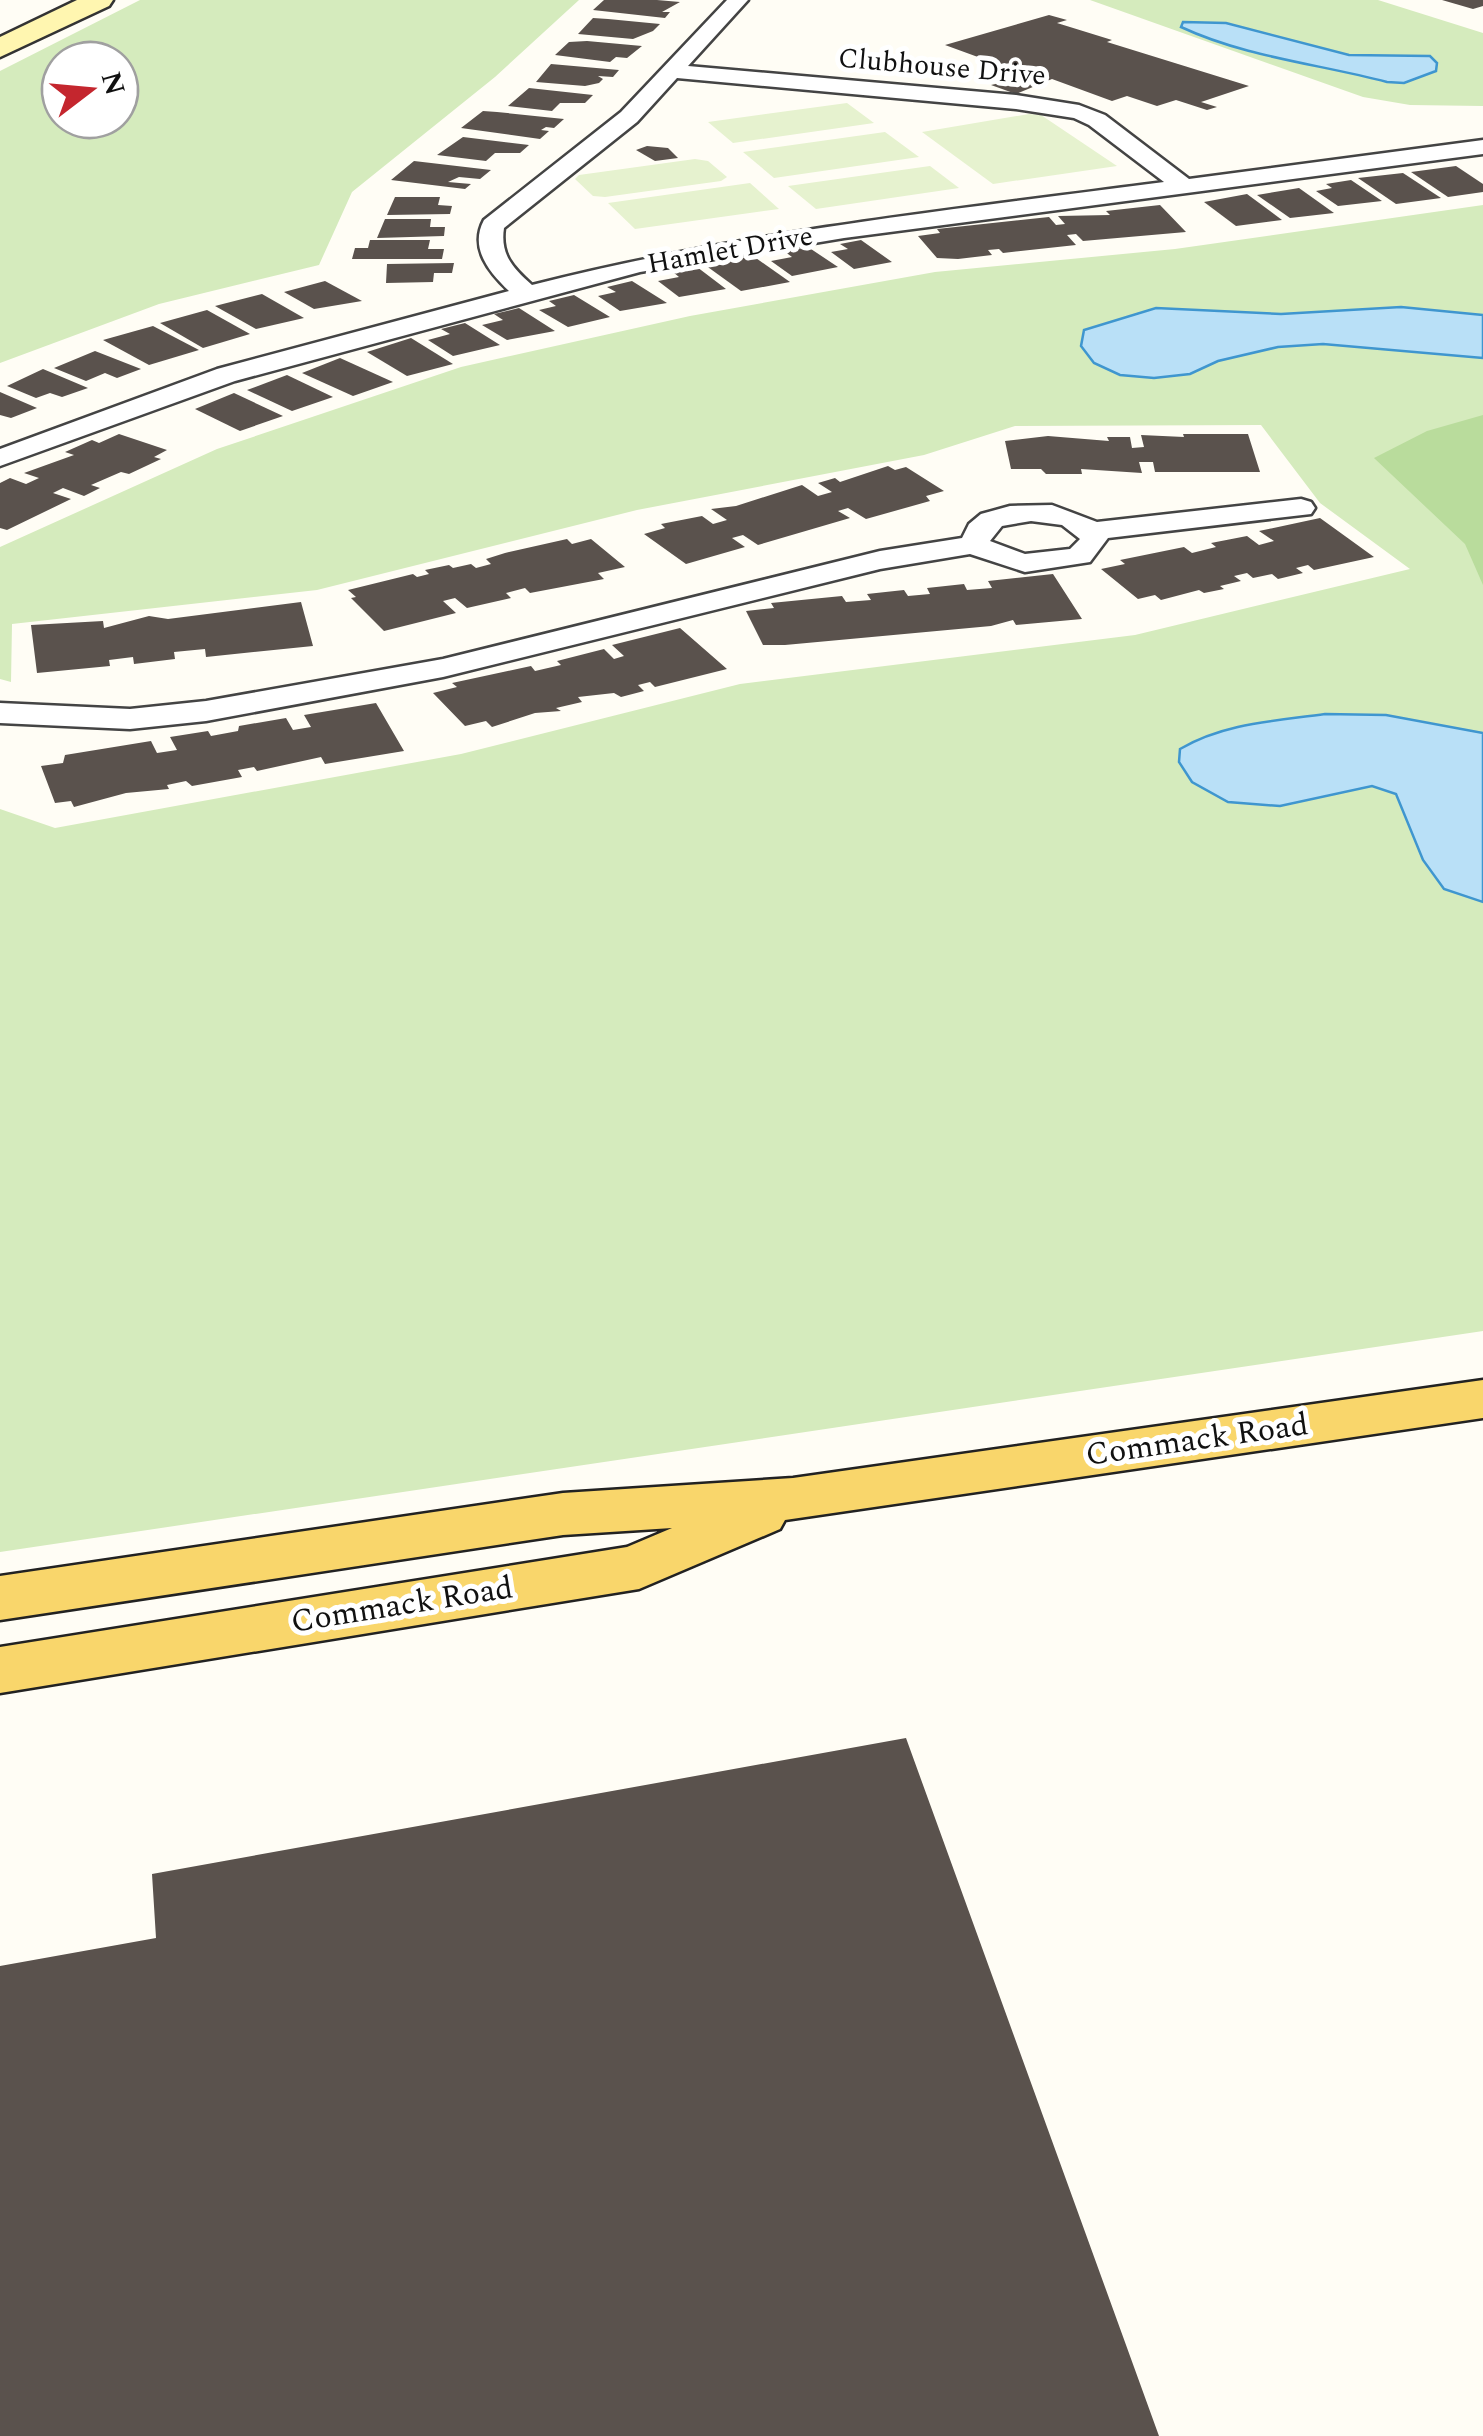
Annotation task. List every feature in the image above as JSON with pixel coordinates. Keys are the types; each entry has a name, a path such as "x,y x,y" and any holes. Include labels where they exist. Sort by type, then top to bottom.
{"main road":[{"path":"0,48 99,0"},
{"name":"Commack Road","path":"0,1598 563,1514 793,1499 1483,1399"},
{"name":"Commack Road","path":"0,1670 639,1567 793,1499"}],"street":[{"path":"524,291 497,268 488,245 492,225 628,117 738,0"},
{"name":"Clubhouse Drive","path":"672,71 1016,102 1079,112 1097,120 1184,186"},
{"name":"Hamlet Drive","path":"0,458 226,375 524,291 718,250 1483,147"},
{"path":"1092,531 1301,508"},
{"path":"0,714 130,718 273,700 443,668 880,560 974,544 996,556 1025,563 1052,562 1080,556 1095,540 1092,531 1079,522 1058,515 1015,514 981,524 974,533 974,544"}],"green space":[{"path":"140,0 579,0 495,77 352,192 319,265 159,304 0,363 0,71 40,51 40,140 140,140 140,40 61,40"},
{"path":"1090,0 1378,0 1483,33 1483,106 1410,105 1363,97"},
{"path":"847,103 874,123 733,143 708,122"},
{"path":"1041,115 1117,166 993,184 922,132"},
{"path":"885,132 919,157 774,178 743,152"},
{"path":"695,159 708,161 727,177 605,197 593,196 575,179 579,175"},
{"path":"930,166 959,188 816,209 788,186"},
{"path":"750,183 779,209 635,229 608,203"},
{"path":"1483,205 1483,1331 0,1552 0,809 55,828 461,754 740,684 1135,635 1410,569 1320,503 1261,425 1015,426 924,455 637,510 317,590 12,624 11,682 0,679 0,547 217,449 461,367 690,316 935,272 1175,249"},
{"path":"1483,415 1483,585 1465,544 1374,458 1427,431"}],"water":[{"path":"1183,22 1226,23 1349,55 1430,56 1437,63 1436,71 1404,83 1387,82 1231,46 1181,27"},
{"path":"1401,307 1483,315 1483,358 1323,344 1278,347 1218,361 1190,374 1154,378 1120,375 1094,363 1081,346 1084,330 1156,308 1281,314"},
{"path":"1325,714 1386,715 1483,733 1483,902 1444,889 1423,860 1396,794 1372,786 1280,806 1228,802 1192,782 1179,762 1180,749 1214,734 1250,724"}],"building":[{"path":"604,0 680,2 662,12 670,12 665,18 593,10"},
{"path":"1442,0 1483,0 1483,6 1473,9"},
{"path":"1049,15 1067,20 1057,23 1112,40 1107,42 1249,86 1201,102 1217,107 1207,110 1176,100 1157,106 1127,96 1112,101 1052,79 1016,94 991,85 1038,74 1015,66 1008,68 945,45"},
{"path":"593,18 660,24 633,39 578,34"},
{"path":"569,42 642,46 627,58 616,57 610,62 555,55"},
{"path":"551,64 619,70 613,77 598,76 603,79 599,83 585,86 536,82"},
{"path":"529,88 593,95 585,103 560,103 552,111 508,106"},
{"path":"483,111 564,119 554,128 541,130 549,131 540,139 461,128"},
{"path":"463,137 529,145 520,153 495,153 486,161 437,155"},
{"path":"647,146 668,148 678,158 655,161 636,150"},
{"path":"414,161 491,170 480,179 459,177 448,182 471,184 465,189 391,180"},
{"path":"1456,166 1483,184 1483,192 1448,197 1411,172"},
{"path":"1403,173 1441,198 1396,204 1358,178"},
{"path":"1351,180 1382,201 1338,206 1316,191 1332,188 1326,184"},
{"path":"1299,188 1334,213 1290,218 1257,195"},
{"path":"1247,194 1282,220 1236,226 1204,202"},
{"path":"395,197 440,197 438,205 452,206 450,214 387,215"},
{"path":"1160,205 1186,232 1083,241 1076,234 1067,235 1076,245 1003,253 999,249 988,250 992,255 958,259 937,258 918,236 940,233 937,229 1049,217 1056,225 1065,224 1058,216 1110,215 1106,211"},
{"path":"385,219 431,219 430,227 445,227 444,236 377,238"},
{"path":"370,240 430,240 428,249 444,249 442,259 352,259 355,248 368,248"},
{"path":"861,240 892,262 854,269 831,252 848,249 840,244"},
{"path":"808,247 838,267 792,276 771,261 792,257 784,251"},
{"path":"753,256 790,282 741,291 705,265"},
{"path":"454,263 452,273 434,273 433,282 386,283 387,264"},
{"path":"697,267 726,289 679,297 658,281 679,277 673,272"},
{"path":"325,281 362,301 314,309 284,292"},
{"path":"632,281 667,303 620,311 598,296 616,292 607,287"},
{"path":"262,294 304,318 256,329 215,306"},
{"path":"574,295 610,317 568,327 539,310 556,306 549,301"},
{"path":"519,308 555,331 507,340 482,325 503,320 494,314"},
{"path":"207,310 250,334 203,348 160,323"},
{"path":"465,323 500,345 453,356 428,340 450,334 441,329"},
{"path":"153,326 199,350 149,365 103,340"},
{"path":"411,338 453,364 407,376 367,352"},
{"path":"95,351 141,369 117,378 105,373 86,381 54,368"},
{"path":"340,358 393,382 353,396 302,373"},
{"path":"43,369 88,388 62,397 50,393 36,398 7,386"},
{"path":"287,375 333,397 292,411 247,390"},
{"path":"0,392 37,408 11,418 0,415"},
{"path":"234,393 283,416 240,431 195,409"},
{"path":"119,434 167,450 154,457 161,459 129,474 121,472 91,485 100,488 84,496 63,488 53,493 71,499 7,530 0,528 0,483 10,478 26,484 39,478 24,473 74,455 65,452 92,440 99,443"},
{"path":"1183,434 1248,434 1260,472 1155,472 1153,462 1139,462 1142,473 1081,469 1082,474 1046,474 1041,469 1011,469 1005,441 1048,436 1109,441 1107,437 1130,437 1132,448 1144,447 1141,435 1184,437"},
{"path":"888,466 895,470 906,467 944,491 926,496 930,501 866,519 848,508 838,511 850,518 758,545 743,535 732,538 745,547 686,564 644,534 665,528 661,524 702,516 713,524 727,520 711,509 736,506 802,485 818,496 832,492 818,483 835,478 840,482"},
{"path":"1320,518 1374,557 1314,570 1308,565 1296,568 1303,573 1278,579 1272,574 1253,578 1247,573 1234,576 1241,581 1220,586 1224,589 1204,593 1199,590 1161,600 1155,595 1138,599 1101,569 1125,564 1120,560 1184,547 1192,553 1216,547 1211,543 1247,536 1259,545 1274,541 1259,531"},
{"path":"567,539 572,544 591,539 625,567 598,573 604,579 530,593 525,588 506,593 511,598 467,608 455,598 443,601 456,613 384,631 351,598 356,597 348,590 413,574 417,577 429,574 425,570 449,565 453,568 471,564 476,568 491,564 486,559"},
{"path":"1053,574 1082,619 1016,625 1013,620 991,626 763,645 746,611 774,608 771,603 842,596 846,602 871,600 867,594 904,590 908,596 930,594 927,588 964,584 967,590 992,588 988,581"},
{"path":"301,602 313,646 206,657 205,649 174,652 175,659 134,664 133,657 109,660 110,666 37,673 31,625 103,621 104,628 149,616 168,619"},
{"path":"680,628 727,669 655,687 650,682 638,685 644,691 621,697 614,693 578,697 582,702 556,708 561,711 535,713 492,727 486,721 465,726 433,693 457,687 452,683 531,666 535,671 604,649 614,659 624,656 612,645"},
{"path":"376,703 404,751 325,764 321,757 257,771 254,767 238,770 242,777 192,786 186,781 167,785 169,789 126,793 74,807 71,801 55,803 41,766 63,763 65,755 151,741 157,753 177,750 170,737 208,731 211,736 238,731 239,726 286,718 293,730 311,727 304,715"},
{"path":"906,1738 1159,2436 0,2436 0,1966 156,1938 152,1874"}]}
